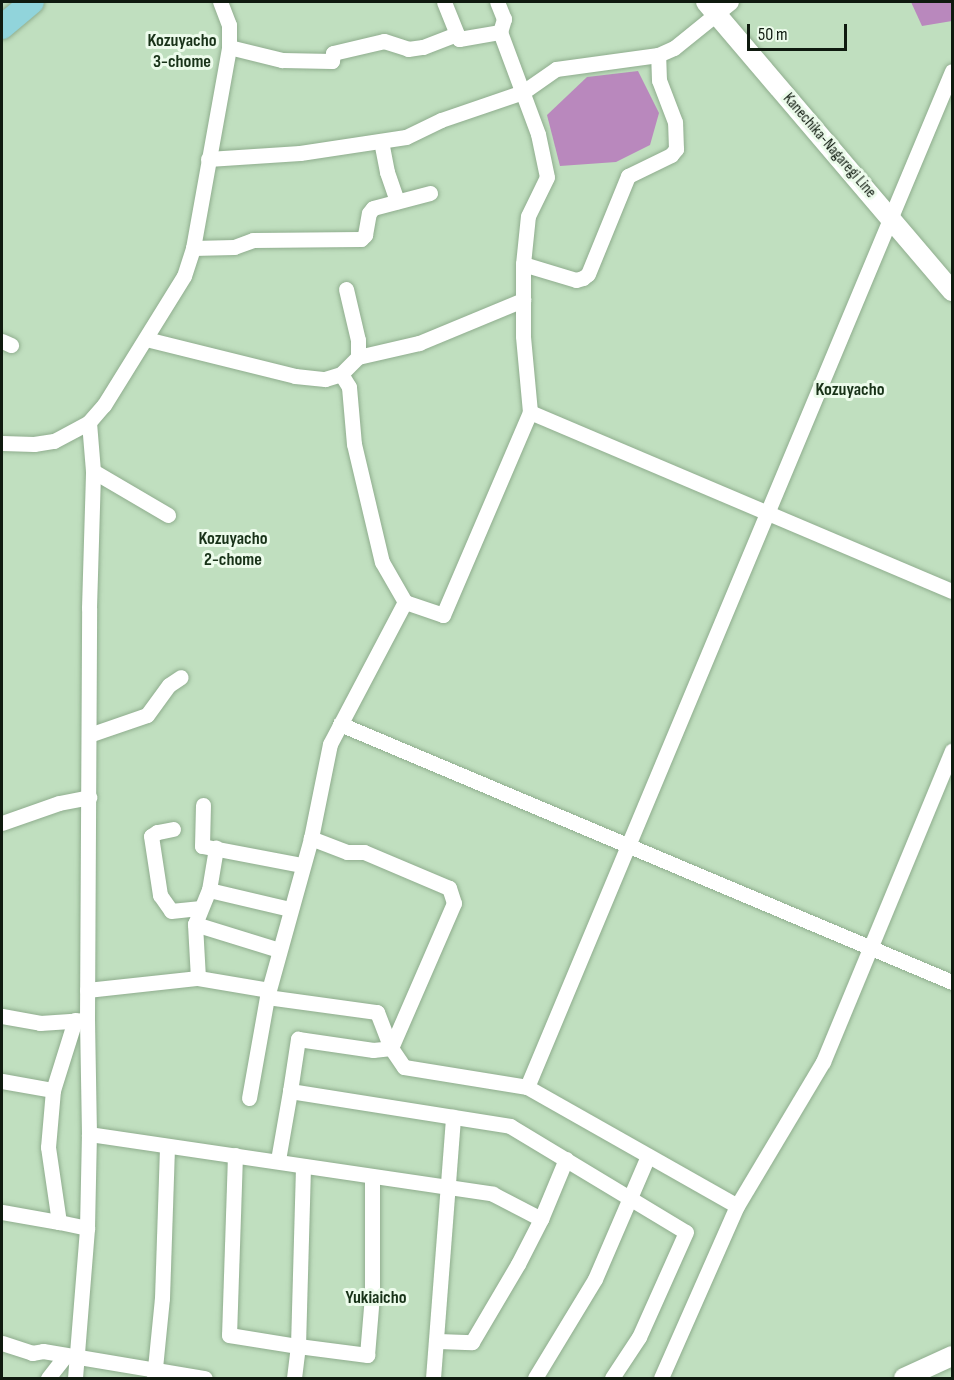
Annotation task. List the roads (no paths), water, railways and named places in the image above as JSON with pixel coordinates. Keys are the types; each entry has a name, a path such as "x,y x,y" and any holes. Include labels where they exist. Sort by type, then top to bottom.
{"main road":[{"path":"2,27 32,2"}],"street":[{"path":"2,442 34,444 54,441 89,422 104,405 184,276 193,248 229,47 229,25 220,2"},
{"path":"444,2 459,39 500,32"},
{"path":"341,374 349,387 354,444 382,562 405,602 442,615 530,412 523,264 528,216 547,177 538,134 500,32 504,19 497,2"},
{"path":"208,159 300,153 406,137 441,120 523,92 556,69 658,55 674,48 718,6"},
{"name":"Kanechika-Nagaregi Line","path":"718,6 952,291"},
{"path":"229,47 282,60 332,61 333,53 384,41 408,49 423,47 457,34"},
{"path":"523,264 576,280 583,278 588,274 628,176 671,156 676,149 675,122 659,80 658,55"},
{"path":"527,1087 630,846 952,71"},
{"path":"381,141 387,172 398,201"},
{"path":"193,248 234,247 253,240 361,239 365,236 369,213 373,207 430,193"},
{"path":"346,289 358,340 358,357"},
{"path":"146,339 295,376 325,379 341,374 358,357 419,343 523,300"},
{"path":"530,412 768,515 952,591"},
{"path":"59,1222 48,1147 53,1090 81,1020 87,990 93,471 89,422"},
{"path":"93,471 168,515"},
{"path":"249,1098 268,993 311,838 330,744 405,602"},
{"path":"89,735 147,715 169,685 181,677"},
{"path":"340,724 952,982"},
{"path":"661,1378 737,1206 823,1062 952,751"},
{"path":"2,823 59,803 89,797"},
{"path":"203,805 202,846 302,865"},
{"path":"173,829 157,832 151,836 160,895 171,910 201,908"},
{"path":"311,838 347,852 364,852 449,888 453,894 454,903 391,1047"},
{"path":"198,978 195,924 209,890 216,848"},
{"path":"209,890 290,909"},
{"path":"195,924 279,950"},
{"path":"87,990 198,978 377,1012 391,1047 404,1067 527,1087 737,1206"},
{"path":"2,1016 40,1023 81,1020"},
{"path":"75,1378 72,1356 87,1228 89,1134 81,1020"},
{"path":"278,1160 298,1039 373,1050 391,1047"},
{"path":"2,1081 53,1090"},
{"path":"290,1091 510,1126 686,1232 639,1337 612,1378"},
{"path":"434,1378 446,1188 453,1117"},
{"path":"89,1134 278,1160 303,1166 493,1194 541,1220"},
{"path":"155,1375 162,1298 167,1146"},
{"path":"235,1155 229,1335 298,1346 367,1355 372,1296 372,1176"},
{"path":"535,1378 595,1279 648,1156"},
{"path":"438,1341 471,1341 518,1264 541,1220 566,1159"},
{"path":"294,1378 298,1346 303,1166"},
{"path":"2,1212 87,1228"},
{"path":"2,1343 32,1353 43,1351 72,1356 155,1375 205,1378"},
{"path":"48,1378 72,1356"},
{"path":"913,1376 952,1356"}],"district":[{"name":"Kozuyacho 3-chome","path":"182,52"},
{"name":"Kozuyacho","path":"850,390"},
{"name":"Kozuyacho 2-chome","path":"233,550"},
{"name":"Yukiaicho","path":"376,1298"}]}
